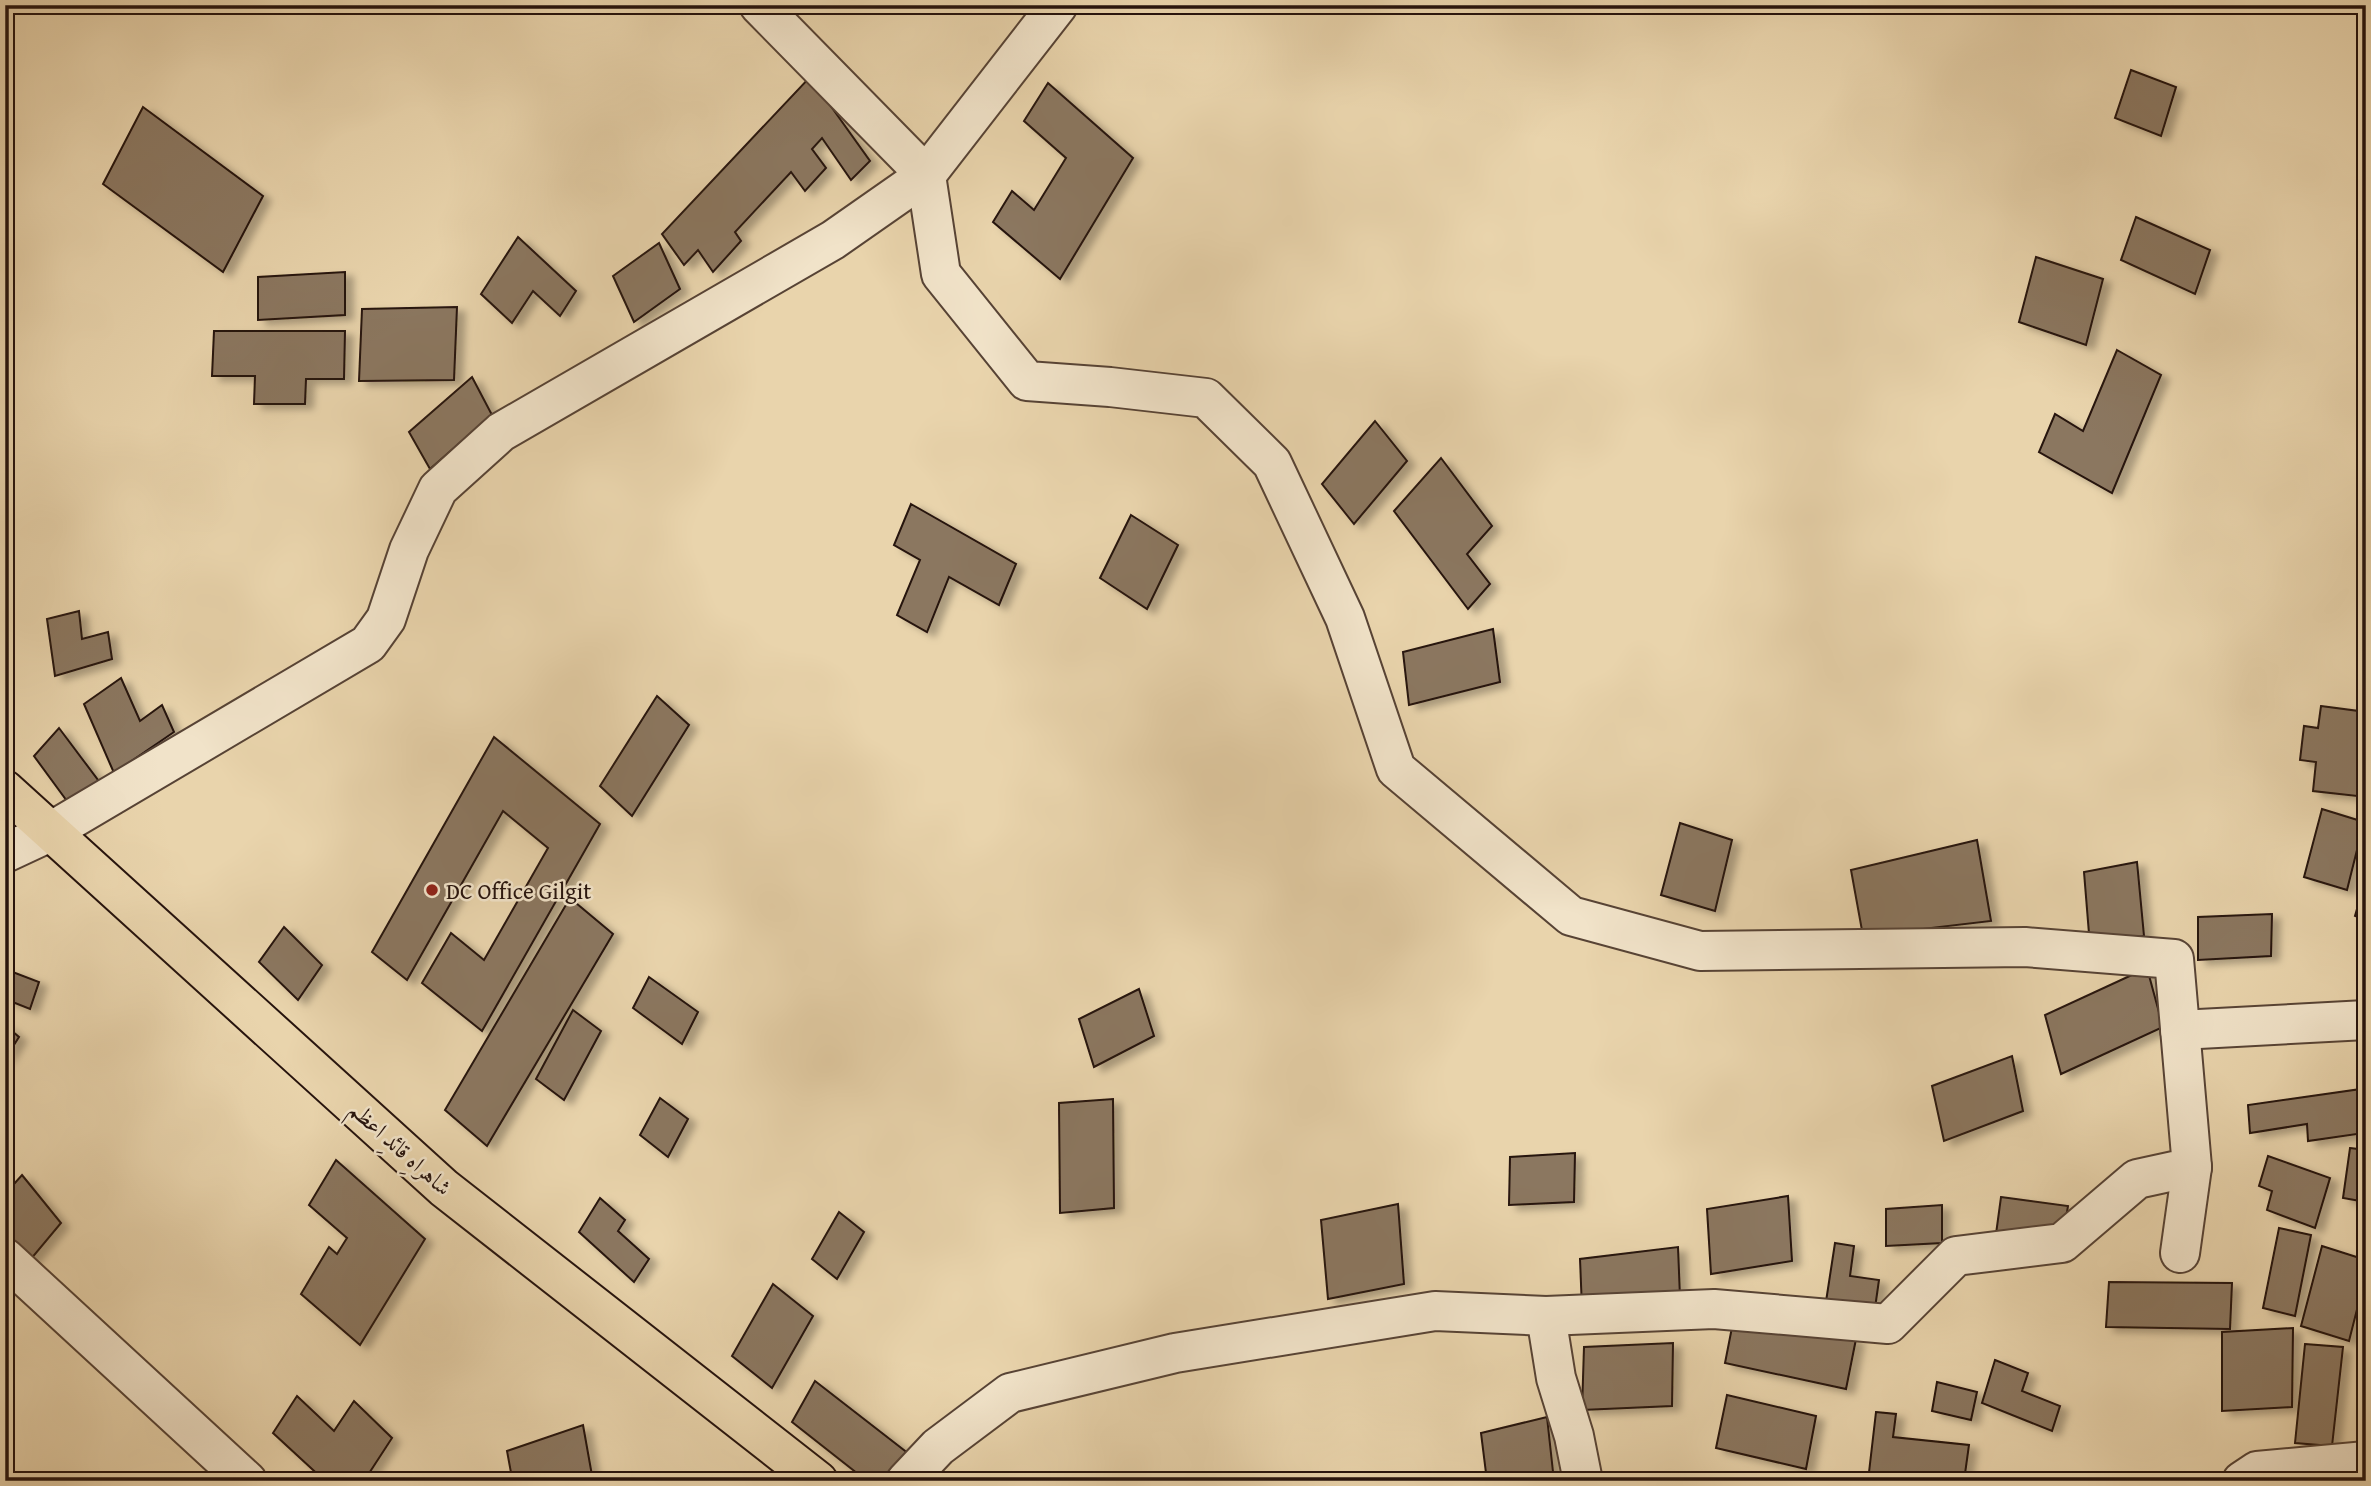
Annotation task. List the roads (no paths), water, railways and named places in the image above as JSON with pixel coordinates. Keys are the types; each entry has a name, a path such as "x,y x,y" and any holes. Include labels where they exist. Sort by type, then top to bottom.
{"highway":[{"name":"شاہراہِ قائدِ اعظم","path":"5,790 444,1188 818,1481"}],"street":[{"path":"759,5 926,175 941,274 1027,381 1206,398 1272,463 1345,618 1396,769 1571,916 1700,951 2025,947 2174,959 2192,1167 2180,1253"},
{"path":"5,853 50,832 368,644 386,619 409,550 438,489 501,432 833,240 926,175 1058,5"},
{"path":"2180,1030 2366,1020"},
{"path":"905,1481 938,1447 1010,1393 1175,1353 1434,1311 1546,1316 1714,1309 1888,1324 1956,1256 2063,1243 2137,1179 2192,1167"},
{"path":"5,1258 247,1481"},
{"path":"1546,1316 1556,1378 1574,1436 1583,1481"},
{"path":"2242,1481 2257,1471 2366,1461"}],"place":[{"name":"DC Office Gilgit","path":"432,890"}]}
